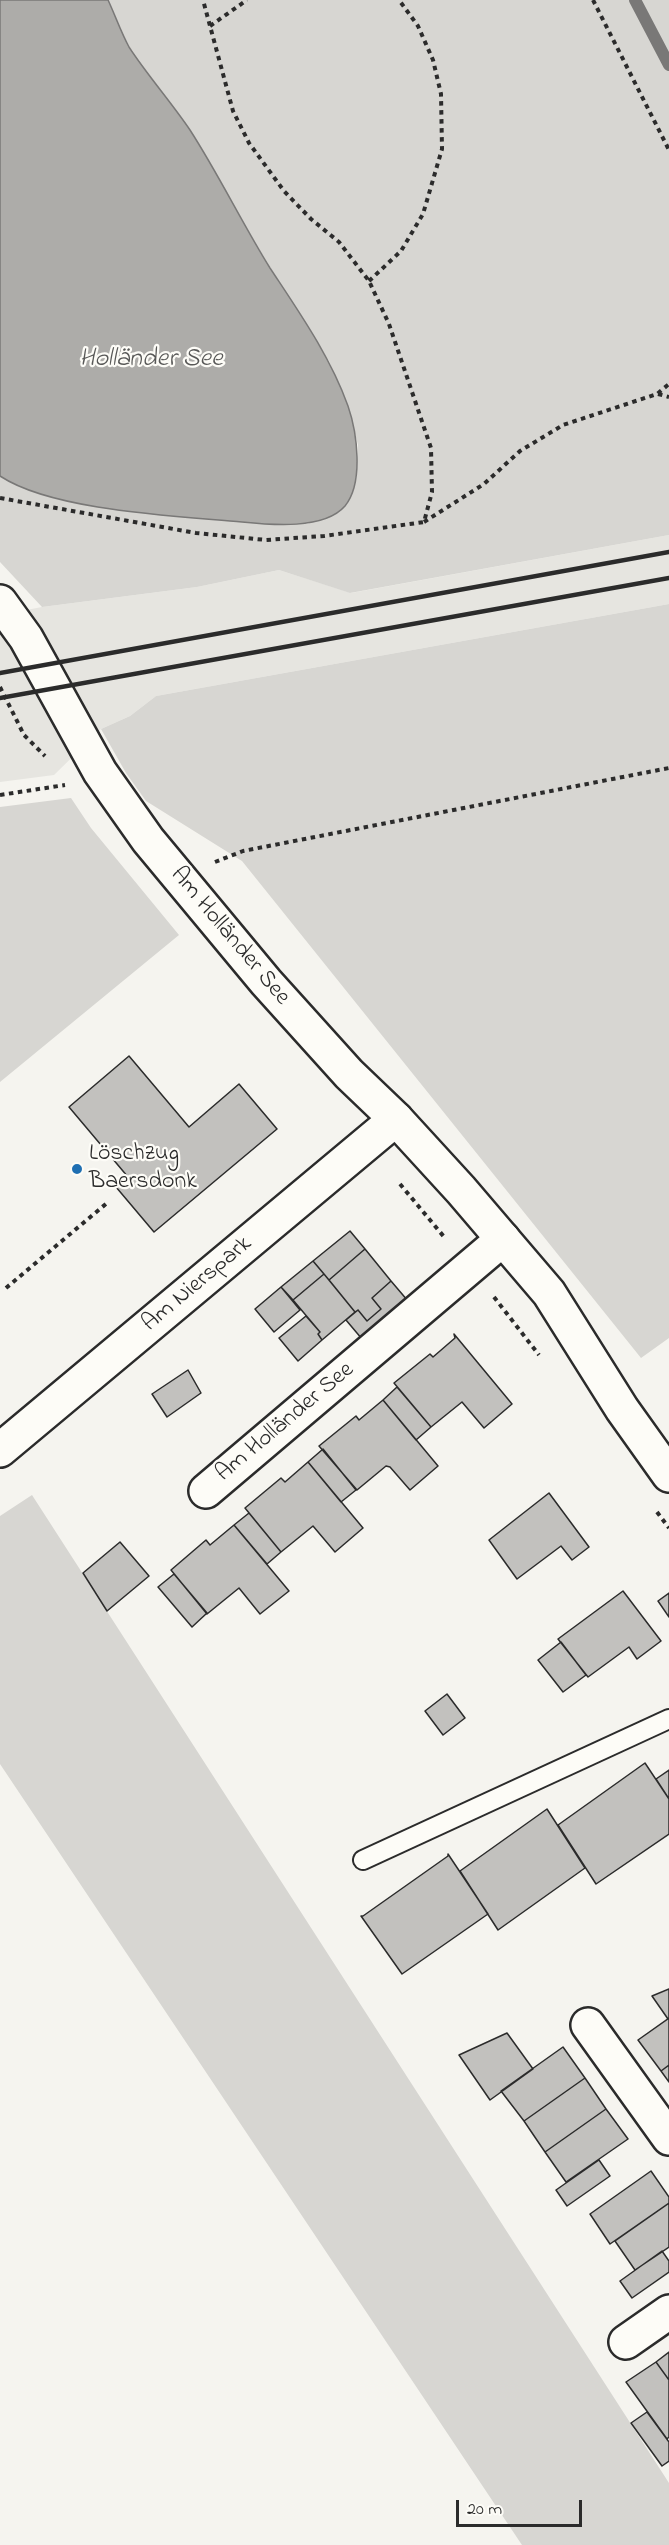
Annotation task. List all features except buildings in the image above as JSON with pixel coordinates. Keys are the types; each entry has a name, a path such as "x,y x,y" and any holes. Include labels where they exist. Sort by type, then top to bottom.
{"street":[{"name":"Am Holländer See","path":"0,602 26,638 100,772 176,875 342,1066 396,1119 549,1293 622,1409 669,1475"},
{"name":"Am Nierspark","path":"0,1450 396,1119"},
{"name":"Am Holländer See","path":"206,1491 503,1239"},
{"path":"588,2025 669,2138"},
{"path":"626,2342 669,2312"}],"lane":[{"path":"363,1860 669,1719"}],"path":[{"path":"203,0 233,111 249,142 284,191 311,219 339,242 369,281 389,324 431,448 432,492 424,522"},
{"path":"210,26 247,0"},
{"path":"369,281 401,251 423,214 442,149 441,94 433,60 418,26 399,0"},
{"path":"592,0 669,150"},
{"path":"0,498 196,533 266,540 324,536 424,522 484,484 520,451 563,425 657,394 669,384"},
{"path":"657,394 669,397"},
{"path":"176,875 243,851 669,768"},
{"path":"0,795 72,784"},
{"path":"366,1145 471,1268 544,1362"},
{"path":"6,1288 107,1203"},
{"path":"656,1510 669,1528"}],"shaded area":[{"path":"108,0 669,0 669,535 350,593 279,570 197,587 42,607 0,562 0,476 32,491 85,504 222,520 308,524 356,480 358,445 348,408 329,361 262,254 189,130 129,46"},
{"path":"669,535 669,604 156,696 130,716 101,729 54,775 0,782 0,615 42,607 197,587 279,570 351,593"},
{"path":"669,604 669,1338 641,1358 242,861 146,801 126,773 101,729 130,716 156,696"},
{"path":"71,798 91,828 179,935 0,1082 0,807"},
{"path":"32,1495 669,2483 669,2545 522,2545 0,1764 0,1516"}],"water":[{"name":"Holländer See","path":"0,0 108,0 129,47 201,147 270,268 313,335 341,388 354,429 357,471 351,496 336,514 311,522 282,525 151,514 116,510 51,497 23,488 0,476"}],"waterway":[{"path":"635,0 669,65"}],"railway":[{"path":"0,673 669,552"},
{"path":"0,698 669,578"}],"place":[{"name":"Löschzug Baersdonk","path":"77,1169"}]}
